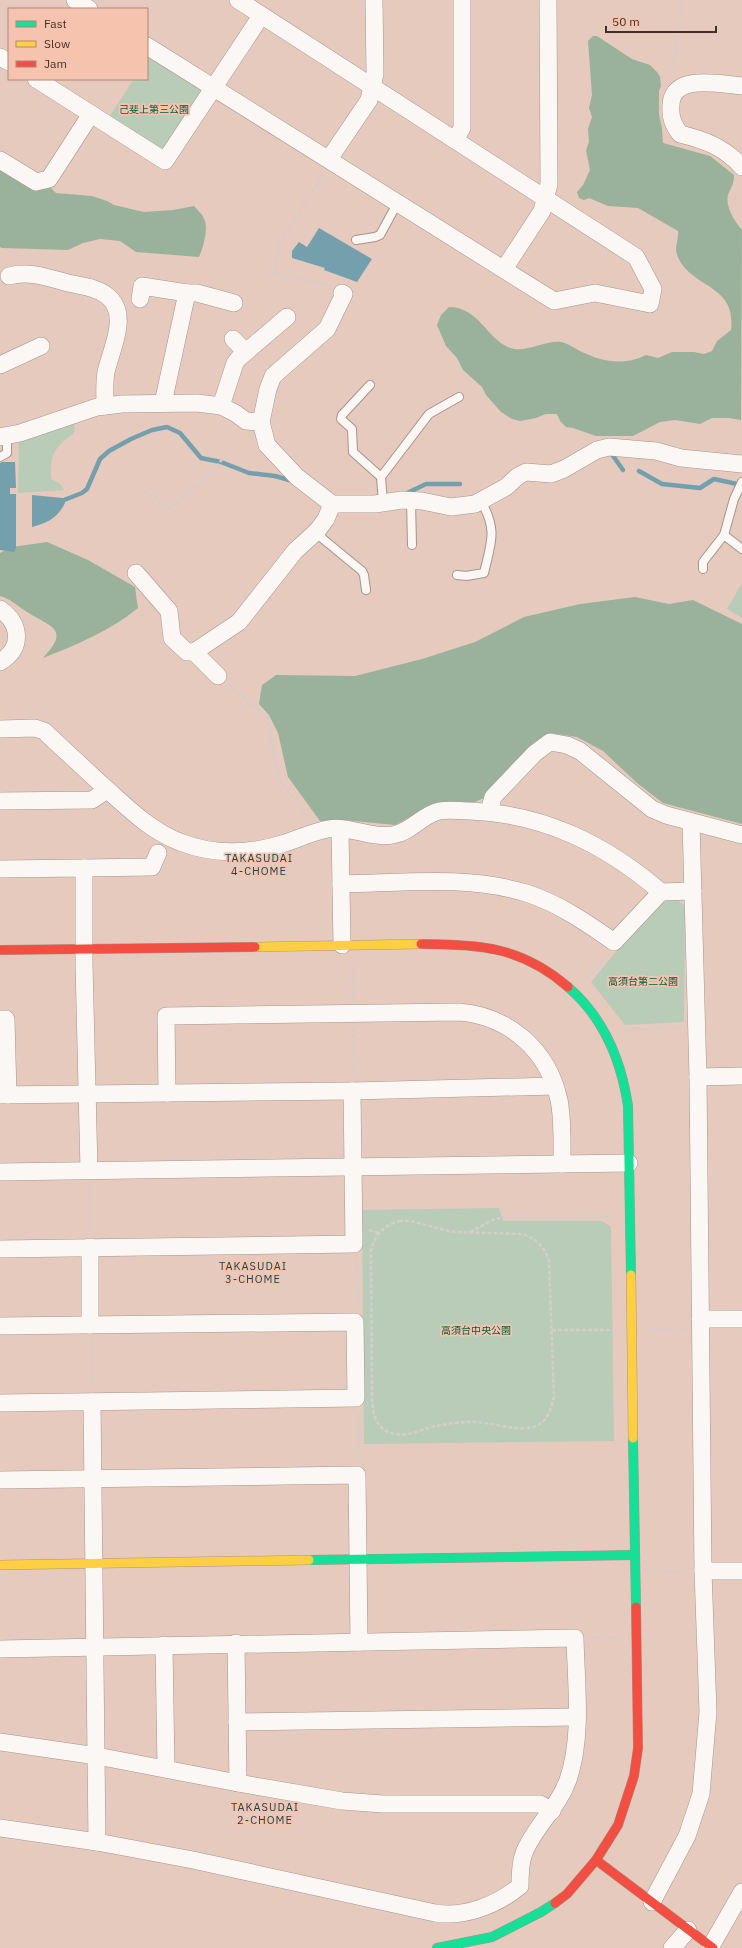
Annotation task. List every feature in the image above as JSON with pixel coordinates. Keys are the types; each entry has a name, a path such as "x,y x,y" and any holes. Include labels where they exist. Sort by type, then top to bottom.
{"street":[{"path":"75,0 87,8"},
{"path":"148,47 554,301 595,293 650,304 653,289 636,257 545,200 238,0"},
{"path":"331,160 369,100 375,74 374,0"},
{"path":"455,140 462,128 462,0"},
{"path":"504,269 542,211 549,184 548,0"},
{"path":"38,80 165,161 261,16"},
{"path":"742,86 696,83 685,85 674,92 671,104 672,122 680,134 703,139 720,147 742,167"},
{"path":"0,160 36,182 49,179 91,114"},
{"path":"9,276 23,273 46,277 96,290 110,299 116,309 118,322 106,373 105,406"},
{"path":"140,299 142,286 187,294 197,293 234,303"},
{"path":"337,290 344,294 327,329 273,376 268,389 261,422 267,445 276,456 297,477 332,504 383,498 451,507 475,504 506,487 518,476 526,472 551,474 564,469 597,450 609,447 656,451 681,458 742,464"},
{"path":"163,403 187,294"},
{"path":"221,406 235,363 287,317"},
{"path":"233,339 246,352"},
{"path":"0,365 41,346"},
{"path":"3,437 97,407 105,406 179,402 221,406 235,413 246,421 261,422"},
{"path":"136,573 169,611 172,638 187,652 194,652 239,622 295,551 317,531 326,519 332,504"},
{"path":"0,609 10,616 16,626 17,635 16,643 12,652 0,662"},
{"path":"194,652 218,676"},
{"path":"0,729 35,728 44,731 107,790 140,818 159,832 179,842 197,848 220,851 264,849 330,829 340,829 387,836 404,832 431,814 440,811 490,812 505,814 585,839 629,866 661,892 693,891"},
{"path":"490,812 493,797 535,754 550,742 567,745 580,751 652,809 691,822 742,835"},
{"path":"0,801 92,800 107,790"},
{"path":"652,1902 687,1836 701,1794 708,1712 703,1571 698,1077 691,822"},
{"path":"340,829 342,945"},
{"path":"0,869 152,867 158,853"},
{"path":"84,868 84,949 89,1170"},
{"path":"341,884 469,882 499,886 527,894 552,904 585,922 614,942 661,892"},
{"path":"0,950 448,944 490,946 514,953 552,974 570,988 587,1005 599,1021 617,1053 627,1090 629,1163 638,1748 634,1776 618,1825 596,1860 567,1894 541,1912 492,1937 437,1948"},
{"path":"166,1093 166,1016 459,1012 476,1014 509,1028 535,1049 544,1063 555,1086 561,1111 562,1164"},
{"path":"0,1020 6,1019 4,1095 352,1091 555,1086"},
{"path":"698,1077 742,1076"},
{"path":"0,1249 354,1244 352,1091"},
{"path":"0,1172 629,1163"},
{"path":"90,1247 90,1325"},
{"path":"700,1324 742,1319"},
{"path":"0,1326 355,1322 356,1398 0,1403"},
{"path":"92,1402 97,1842"},
{"path":"0,1480 357,1475 359,1642"},
{"path":"0,1564 635,1555"},
{"path":"703,1571 742,1571"},
{"path":"0,1649 575,1638 576,1717 574,1758 568,1780 552,1811 524,1853 520,1886 497,1902 478,1909 446,1915 194,1860 97,1842 0,1828"},
{"path":"236,1644 238,1783"},
{"path":"164,1645 166,1769"},
{"path":"237,1722 576,1717"},
{"path":"0,1742 97,1756 342,1801 383,1804 540,1804 552,1811"},
{"path":"596,1860 712,1947 742,1892"},
{"path":"672,1948 688,1930"}],"lane":[{"path":"356,240 375,238 380,235 398,202"},
{"path":"370,385 341,417 352,429 353,452 381,477"},
{"path":"383,498 381,477 429,414 459,397"},
{"path":"0,457 7,453 3,437"},
{"path":"703,569 703,562 724,535 734,499 741,484"},
{"path":"411,501 412,545"},
{"path":"457,575 466,576 484,573 492,532 492,522 481,501"},
{"path":"317,531 323,539 362,571 366,590"},
{"path":"724,535 742,549"}],"path":[{"path":"671,78 682,9 681,0"},
{"path":"275,273 279,244 331,160"},
{"path":"270,272 337,290"},
{"path":"144,491 155,497 167,510 208,478 222,459"},
{"path":"218,676 267,717 279,779 318,832"},
{"path":"584,982 612,950 614,942"},
{"path":"621,1030 696,1028"},
{"path":"89,1170 90,1247"},
{"path":"469,1233 495,1219 505,1217 616,1216"},
{"path":"411,1220 452,1232 469,1233 522,1234 532,1237 547,1253 549,1261 554,1397 549,1415 537,1425 519,1428 474,1422 435,1426 412,1434 400,1435 388,1431 378,1424 373,1414 373,1241 387,1225 399,1221 411,1220"},
{"path":"354,1244 357,1248 358,1319 355,1322"},
{"path":"645,1330 700,1324"},
{"path":"90,1325 92,1337 92,1402"},
{"path":"552,1330 618,1330"},
{"path":"356,1398 359,1403 360,1471 357,1475"},
{"path":"649,1573 703,1571"},
{"path":"575,1638 622,1637"}],"green space":[{"path":"593,36 597,36 632,59 650,65 657,72 660,77 661,86 659,91 659,114 663,143 710,156 734,175 733,184 727,200 731,214 742,230 741,420 712,418 700,424 675,420 660,422 633,436 596,436 566,427 560,421 557,414 546,414 536,418 520,421 512,419 501,412 486,395 482,387 463,370 457,358 446,346 437,325 441,315 449,307 459,308 475,317 494,337 508,347 520,349 547,343 561,342 596,358 613,361 630,361 646,355 658,358 672,352 694,352 704,354 712,351 717,341 731,330 731,315 727,303 720,295 683,266 677,255 676,249 678,231 638,208 608,206 589,198 584,200 579,198 577,192 583,185 590,170 586,150 589,142 588,129 592,117 589,108 592,95 588,41"},
{"name":"己斐上第三公園","path":"149,55 200,87 200,95 168,147 158,148 109,117 133,80 148,80"},
{"path":"0,169 50,187 56,193 92,196 114,205 144,212 173,210 194,206 203,217 206,227 204,243 199,257 136,252 120,241 100,239 83,243 68,250 2,248 0,247"},
{"path":"75,419 74,433 58,447 51,463 51,479 59,483 64,490 18,493 19,439"},
{"path":"47,542 88,560 135,587 138,608 116,624 80,643 43,658 56,641 57,635 50,626 0,596 0,553 12,547"},
{"path":"742,583 742,618 727,609"},
{"path":"635,597 669,604 693,600 742,624 742,824 663,803 637,783 603,751 577,737 550,733 484,798 475,802 435,804 395,825 343,820 320,821 288,777 278,733 269,715 259,704 262,685 276,675 355,676 422,659 475,642 524,617 580,604"},
{"name":"高須台第二公園","path":"669,900 678,900 685,906 684,1022 625,1025 591,982 615,953 663,903"},
{"name":"高須台中央公園","path":"499,1208 503,1221 602,1221 611,1227 614,1441 364,1444 362,1210"}],"water":[{"path":"319,228 372,259 357,282 324,270 325,268 292,258 292,251 299,242 307,247"},
{"path":"15,462 16,488 10,488 10,494 16,494 16,548 14,552 0,550 0,463"},
{"path":"32,495 63,498 65,503 56,516 52,519 43,524 32,527"}],"waterway":[{"path":"64,500 82,493 87,489 100,459 109,451 152,430 167,427 180,433 201,458 221,462 249,473 275,476 289,480"},
{"path":"611,453 623,470"},
{"path":"639,471 662,484 700,488 714,479 742,485"},
{"path":"405,494 426,484 460,484"}],"traffic: fast":[{"path":"568,987 592,1012 609,1040 621,1072 625,1089 628,1106 631,1275"},
{"path":"633,1438 636,1607"},
{"path":"309,1560 635,1555"},
{"path":"437,1948 492,1937 541,1912 555,1903"}],"traffic: slow":[{"path":"255,947 421,944"},
{"path":"631,1275 633,1438"},
{"path":"0,1565 309,1560"}],"traffic: jam":[{"path":"421,944 462,945 499,950 534,963 568,987"},
{"path":"0,950 255,947"},
{"path":"555,1903 567,1894 596,1860 618,1825 634,1776 638,1748 636,1607"},
{"path":"596,1860 713,1948"}],"district":[{"name":"TAKASUDAI 4-CHOME","path":"259,864"},
{"name":"TAKASUDAI 3-CHOME","path":"253,1272"},
{"name":"TAKASUDAI 2-CHOME","path":"265,1813"}]}
